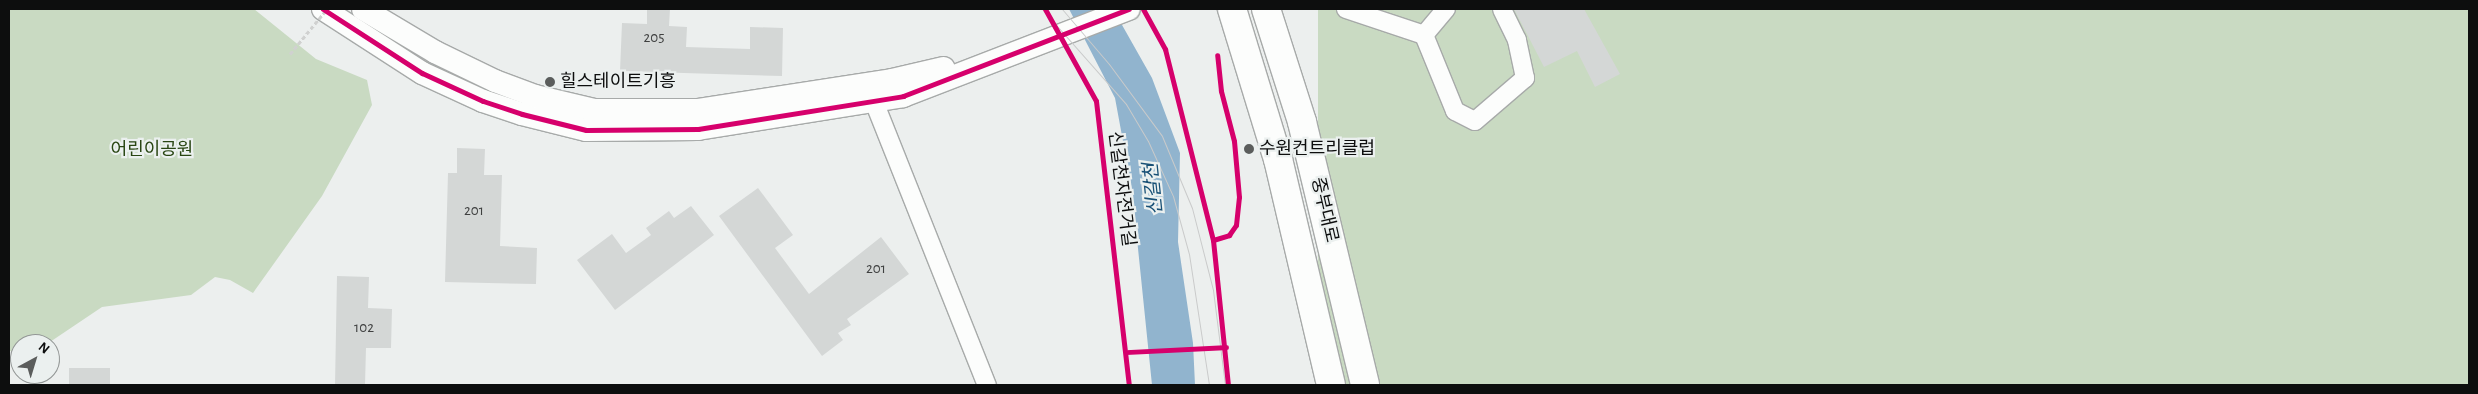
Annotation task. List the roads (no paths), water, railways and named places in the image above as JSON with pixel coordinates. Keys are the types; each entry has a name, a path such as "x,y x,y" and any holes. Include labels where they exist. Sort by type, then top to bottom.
{"main road":[{"name":"중부대로","path":"1232,9 1278,159 1331,385"},
{"name":"중부대로","path":"1266,9 1302,122 1365,385"}],"street":[{"path":"325,9 422,73 522,114 586,130 698,129 870,92"},
{"path":"363,9 435,52 495,81 536,96 594,110 698,110 870,92 903,96 1128,9"},
{"path":"1346,9 1424,35 1455,112 1475,121 1525,78 1517,40 1502,9"},
{"path":"1424,35 1446,9"},
{"path":"870,92 987,385"}],"water":[{"name":"신갈천","path":"1069,9 1113,9 1152,78 1180,153 1178,242 1193,343 1195,385 1152,385 1132,190 1115,98"}],"tram line":[{"path":"1042,9 1126,104 1148,141 1173,196 1189,254 1209,385"},
{"path":"1062,9 1109,64 1162,136 1192,208 1213,290 1225,385"}],"place":[{"name":"힐스테이트기흥","path":"550,82"},
{"name":"수원컨트리클럽","path":"1249,149"}],"park label":[{"name":"어린이공원","path":"152,150"}]}
